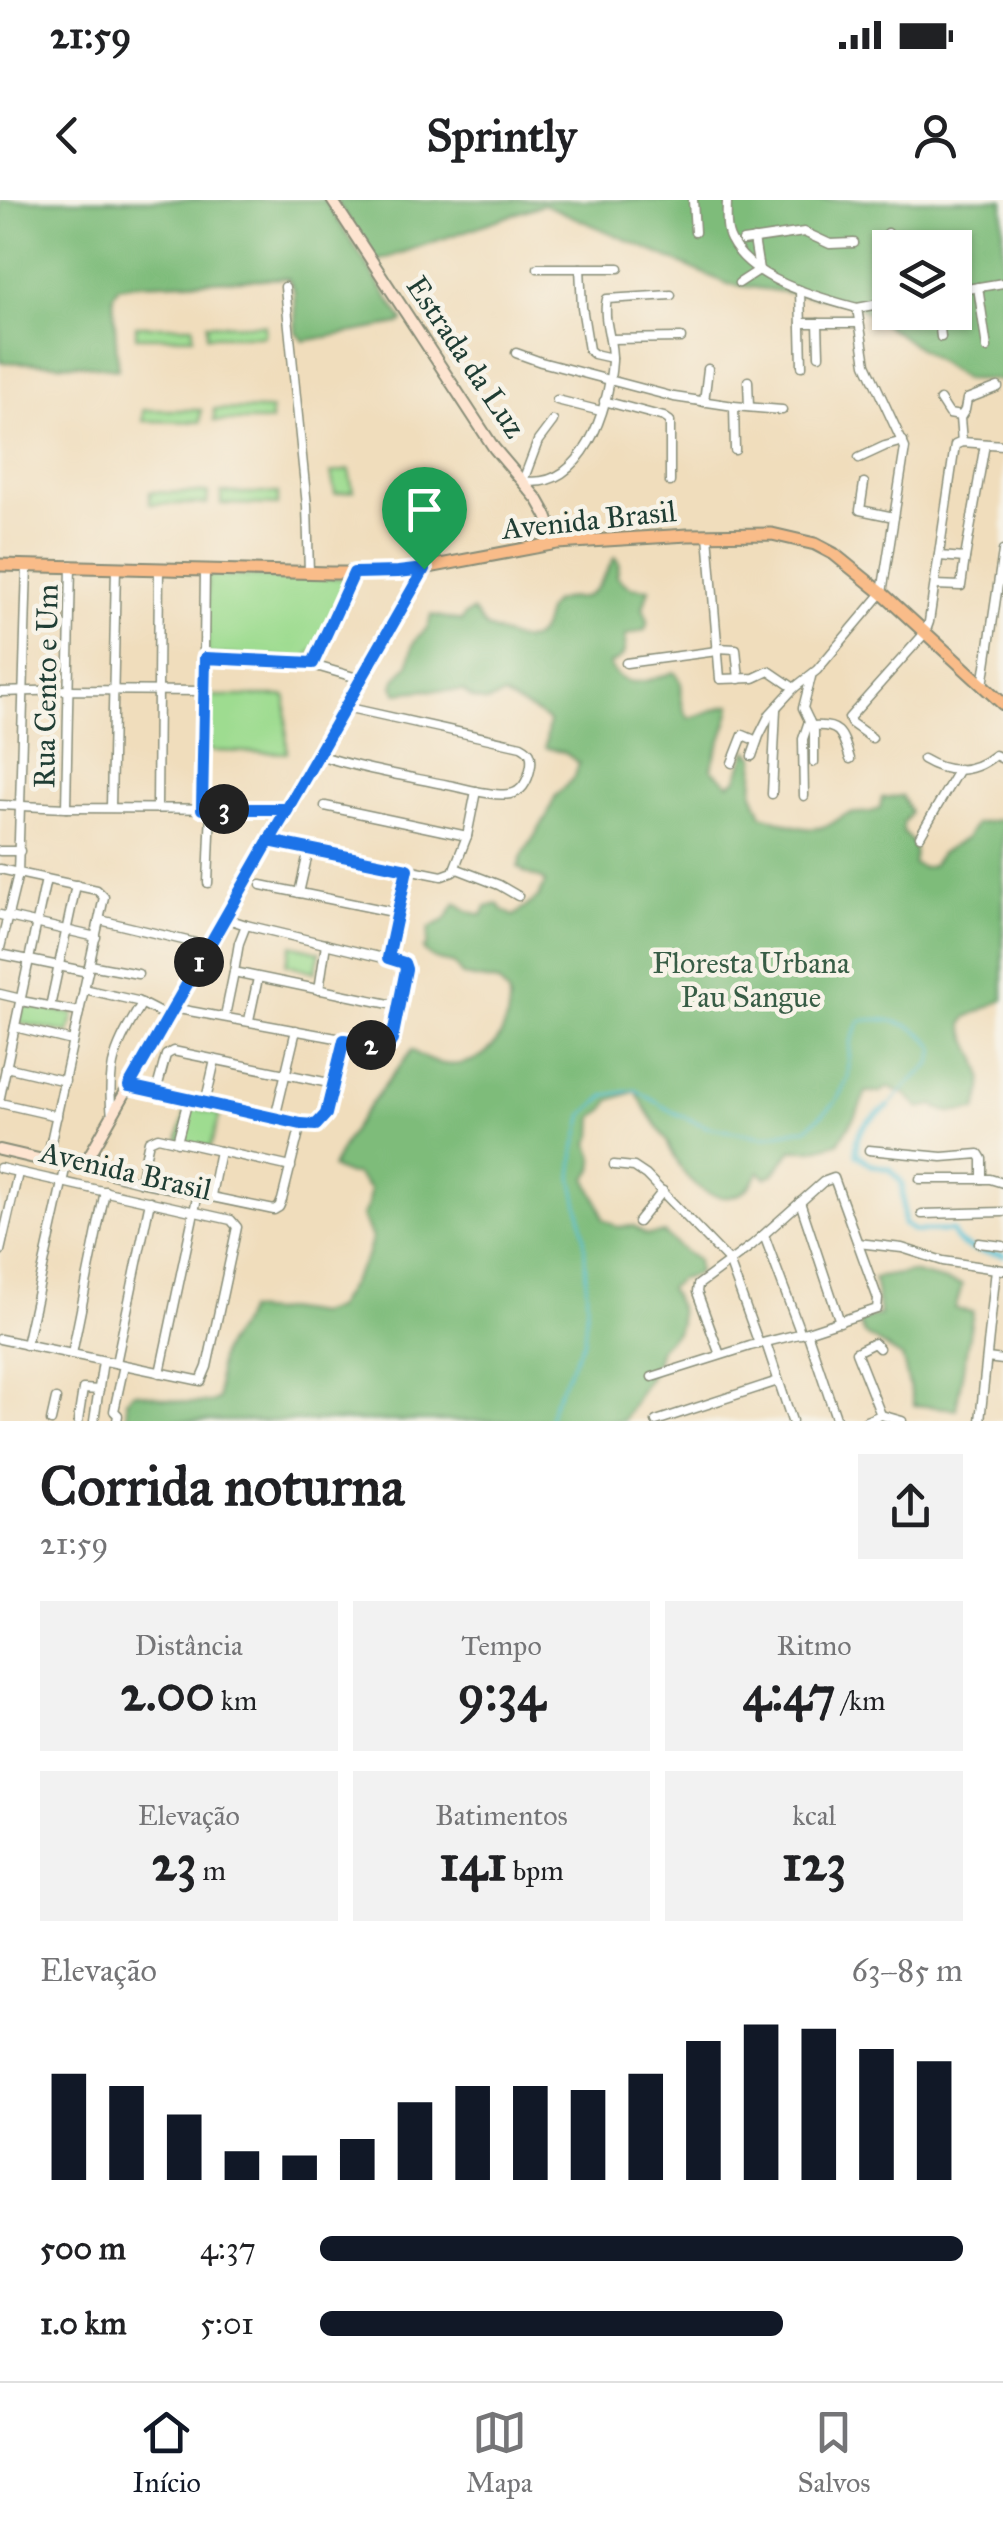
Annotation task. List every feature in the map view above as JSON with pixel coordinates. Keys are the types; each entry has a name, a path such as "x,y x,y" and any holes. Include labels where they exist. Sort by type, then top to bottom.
{"main road":[{"name":"Estrada da Luz","path":"332,200 494,448 523,480 547,516 558,543"},
{"name":"Avenida Brasil","path":"0,565 398,572 558,543 772,534 815,544 834,554 1003,704"},
{"path":"0,1150 73,1166 112,1117 424,569"}],"street":[{"path":"693,200 695,232"},
{"path":"727,200 730,239 749,264 800,290 857,308 872,305"},
{"path":"743,241 804,232 830,244 854,242"},
{"path":"754,239 758,270"},
{"path":"538,268 619,268"},
{"path":"580,268 588,350 612,358"},
{"path":"739,284 758,270"},
{"path":"972,288 1003,283"},
{"path":"978,287 987,348"},
{"path":"285,288 309,572"},
{"path":"800,290 802,366"},
{"path":"553,421 538,441 523,480 542,481 571,467 592,436 610,379 612,358 606,299 671,295"},
{"path":"752,756 767,719 882,593 906,448 866,364 857,308"},
{"path":"818,322 819,355"},
{"path":"800,323 859,322"},
{"path":"941,330 942,336"},
{"path":"610,339 680,338"},
{"path":"516,353 644,390 704,402 782,410"},
{"path":"704,402 708,369"},
{"path":"748,381 750,407"},
{"path":"872,738 850,718 924,634 960,416 967,400 998,387"},
{"path":"557,400 670,421 670,482"},
{"path":"940,400 949,414 960,416"},
{"path":"734,406 735,450"},
{"path":"859,458 903,441"},
{"path":"934,585 961,586 985,444"},
{"path":"958,446 1003,445"},
{"path":"864,483 860,510 894,517"},
{"path":"708,535 720,679 757,677 768,671 794,688"},
{"path":"939,556 965,558"},
{"path":"983,686 1003,556"},
{"path":"27,564 20,852 18,874 3,916 0,951 58,966 138,974"},
{"name":"Rua Cento e Um","path":"66,808 71,565"},
{"path":"111,807 116,567"},
{"path":"157,808 159,568"},
{"path":"205,570 208,883"},
{"path":"313,663 354,573"},
{"path":"626,664 736,649 740,679"},
{"path":"205,658 313,663 362,679"},
{"path":"810,676 802,708 811,724 814,762"},
{"path":"0,692 205,691"},
{"path":"319,755 476,791 508,795 525,784 532,758 521,746 345,707"},
{"path":"772,794 776,710"},
{"path":"811,724 834,727 850,759"},
{"path":"804,796 804,739 811,724"},
{"path":"732,763 743,735 757,741"},
{"path":"923,759 939,767 974,769 997,755 1003,759"},
{"path":"920,836 960,769"},
{"path":"454,870 467,836 476,791"},
{"path":"0,805 288,809"},
{"path":"325,806 467,836"},
{"path":"269,841 436,876 454,870 498,884 518,896"},
{"path":"299,893 309,848"},
{"path":"0,852 20,852"},
{"path":"0,869 96,890 104,896 47,1160"},
{"path":"388,958 407,869"},
{"path":"46,879 0,1100 57,1116"},
{"path":"50,1007 76,885"},
{"path":"261,885 398,913"},
{"path":"3,916 96,937"},
{"path":"84,989 170,1012 225,1016 389,1045 400,1006 404,963 225,918"},
{"path":"100,920 208,946"},
{"path":"225,1016 246,925"},
{"path":"319,990 326,944"},
{"path":"234,971 400,1006"},
{"path":"249,1020 258,978"},
{"path":"0,994 79,1012"},
{"path":"112,1117 112,1062 142,1003"},
{"path":"15,1027 72,1041"},
{"path":"275,1118 296,1030"},
{"path":"129,1086 316,1125 323,1120 344,1040"},
{"path":"156,1092 168,1052 173,1051 334,1084"},
{"path":"205,1104 215,1060"},
{"path":"6,1067 64,1081"},
{"path":"176,1142 188,1100"},
{"path":"26,1345 62,1181 73,1166 277,1209 301,1124"},
{"path":"140,1182 149,1141 158,1137 290,1167"},
{"path":"869,1150 942,1157 980,1154 982,1179"},
{"path":"211,1195 220,1152"},
{"path":"614,1164 634,1167 663,1190 729,1262 790,1420"},
{"name":"Avenida Brasil","path":"0,1168 231,1220 237,1227 205,1375 194,1381 160,1373"},
{"path":"0,1252 18,1172"},
{"path":"652,1377 874,1311 878,1299 834,1178 829,1178 698,1286 720,1355"},
{"path":"920,1179 990,1178 1003,1183"},
{"path":"638,1222 663,1190"},
{"path":"72,1354 105,1191"},
{"path":"0,1339 160,1373 198,1193"},
{"path":"117,1421 114,1411 120,1364 150,1201"},
{"path":"800,1202 840,1322"},
{"path":"922,1214 1003,1212"},
{"path":"764,1234 837,1421"},
{"path":"980,1242 1003,1246"},
{"path":"858,1243 902,1248 942,1261 999,1269 980,1421"},
{"path":"879,1348 872,1343 856,1350 881,1414"},
{"path":"986,1358 1003,1360"},
{"path":"94,1421 103,1361"},
{"path":"656,1421 778,1381"},
{"path":"78,1421 84,1389 99,1390"},
{"path":"51,1421 56,1399"},
{"path":"866,1421 881,1414 902,1421"}],"green space":[{"path":"0,200 325,200 403,321 304,341 296,332 294,290 288,278 136,284 118,287 113,296 118,369 0,362"},
{"path":"335,200 1003,200 1003,380 964,379 892,330 972,330 972,230 872,230 872,316 850,301 728,284 544,204 375,262"},
{"path":"207,324 265,325 264,336 207,336"},
{"path":"136,326 193,326 193,337 136,337"},
{"path":"214,409 271,410 271,421 214,421"},
{"path":"143,410 201,410 200,422 143,421"},
{"path":"349,470 353,491 335,494 331,473"},
{"path":"150,492 208,493 207,504 150,504"},
{"path":"221,493 278,493 278,505 221,504"},
{"name":"Floresta Urbana Pau Sangue","path":"615,557 620,580 631,587 649,589 643,608 648,620 645,630 626,635 622,657 609,664 621,679 629,681 647,681 674,672 681,682 682,705 689,718 731,705 711,769 729,784 737,779 747,750 755,757 753,793 762,815 794,826 818,828 846,815 876,810 882,798 902,796 910,812 903,832 914,846 913,864 922,868 932,866 941,853 966,838 975,824 1003,819 1003,1000 967,1017 963,1024 982,1074 976,1110 949,1112 934,1105 920,1108 905,1094 889,1087 881,1092 866,1092 838,1143 813,1150 792,1150 773,1174 766,1178 759,1171 743,1192 723,1197 703,1190 684,1173 636,1091 610,1100 594,1117 589,1143 594,1161 587,1178 603,1219 617,1227 634,1226 646,1235 664,1233 697,1260 698,1272 679,1279 669,1288 679,1309 680,1323 660,1348 655,1367 623,1421 127,1421 126,1400 134,1392 186,1402 218,1400 222,1351 247,1310 284,1309 317,1314 335,1309 367,1257 372,1238 362,1216 370,1189 355,1174 332,1168 348,1137 412,1050 441,1064 469,1062 482,1056 502,1033 509,997 498,982 463,976 453,963 429,956 423,949 427,946 429,928 445,920 456,903 482,915 486,907 498,904 514,916 539,897 545,883 518,867 555,797 575,776 579,763 565,753 545,747 549,721 504,696 486,702 463,691 397,693 393,687 431,615 462,621 472,611 486,628 514,639 532,638 542,629 551,605 587,596 601,582"},
{"path":"207,575 351,578 314,650 305,659 207,655"},
{"path":"208,696 286,696 287,753 208,751"},
{"path":"292,945 320,952 315,972 286,964"},
{"path":"23,1004 74,1014 69,1033 19,1023"},
{"path":"187,1106 220,1115 210,1148 178,1141"},
{"path":"911,1272 962,1285 955,1309 973,1312 956,1409 914,1405 902,1357 864,1334 858,1321 880,1315 874,1278"}],"waterway":[{"path":"549,1421 553,1404 584,1340 584,1234 572,1177 584,1114 606,1095 636,1090 707,1127 763,1137 807,1128 835,1103 848,1079 850,1044 860,1021 871,1020 892,1021 912,1028 935,1049 931,1064 888,1107"},
{"path":"888,1107 860,1132 857,1154 872,1165 890,1169 902,1183 904,1224 914,1231 952,1231 966,1247 1003,1255"}],"route":[{"path":"424,569 319,755 288,809 269,841 225,918 208,946 129,1086 316,1125 326,1114 344,1040 380,1046 389,1045 392,1040 406,966 388,958 407,869 269,841 288,809 202,809 205,658 313,663 354,573 424,569"}]}
